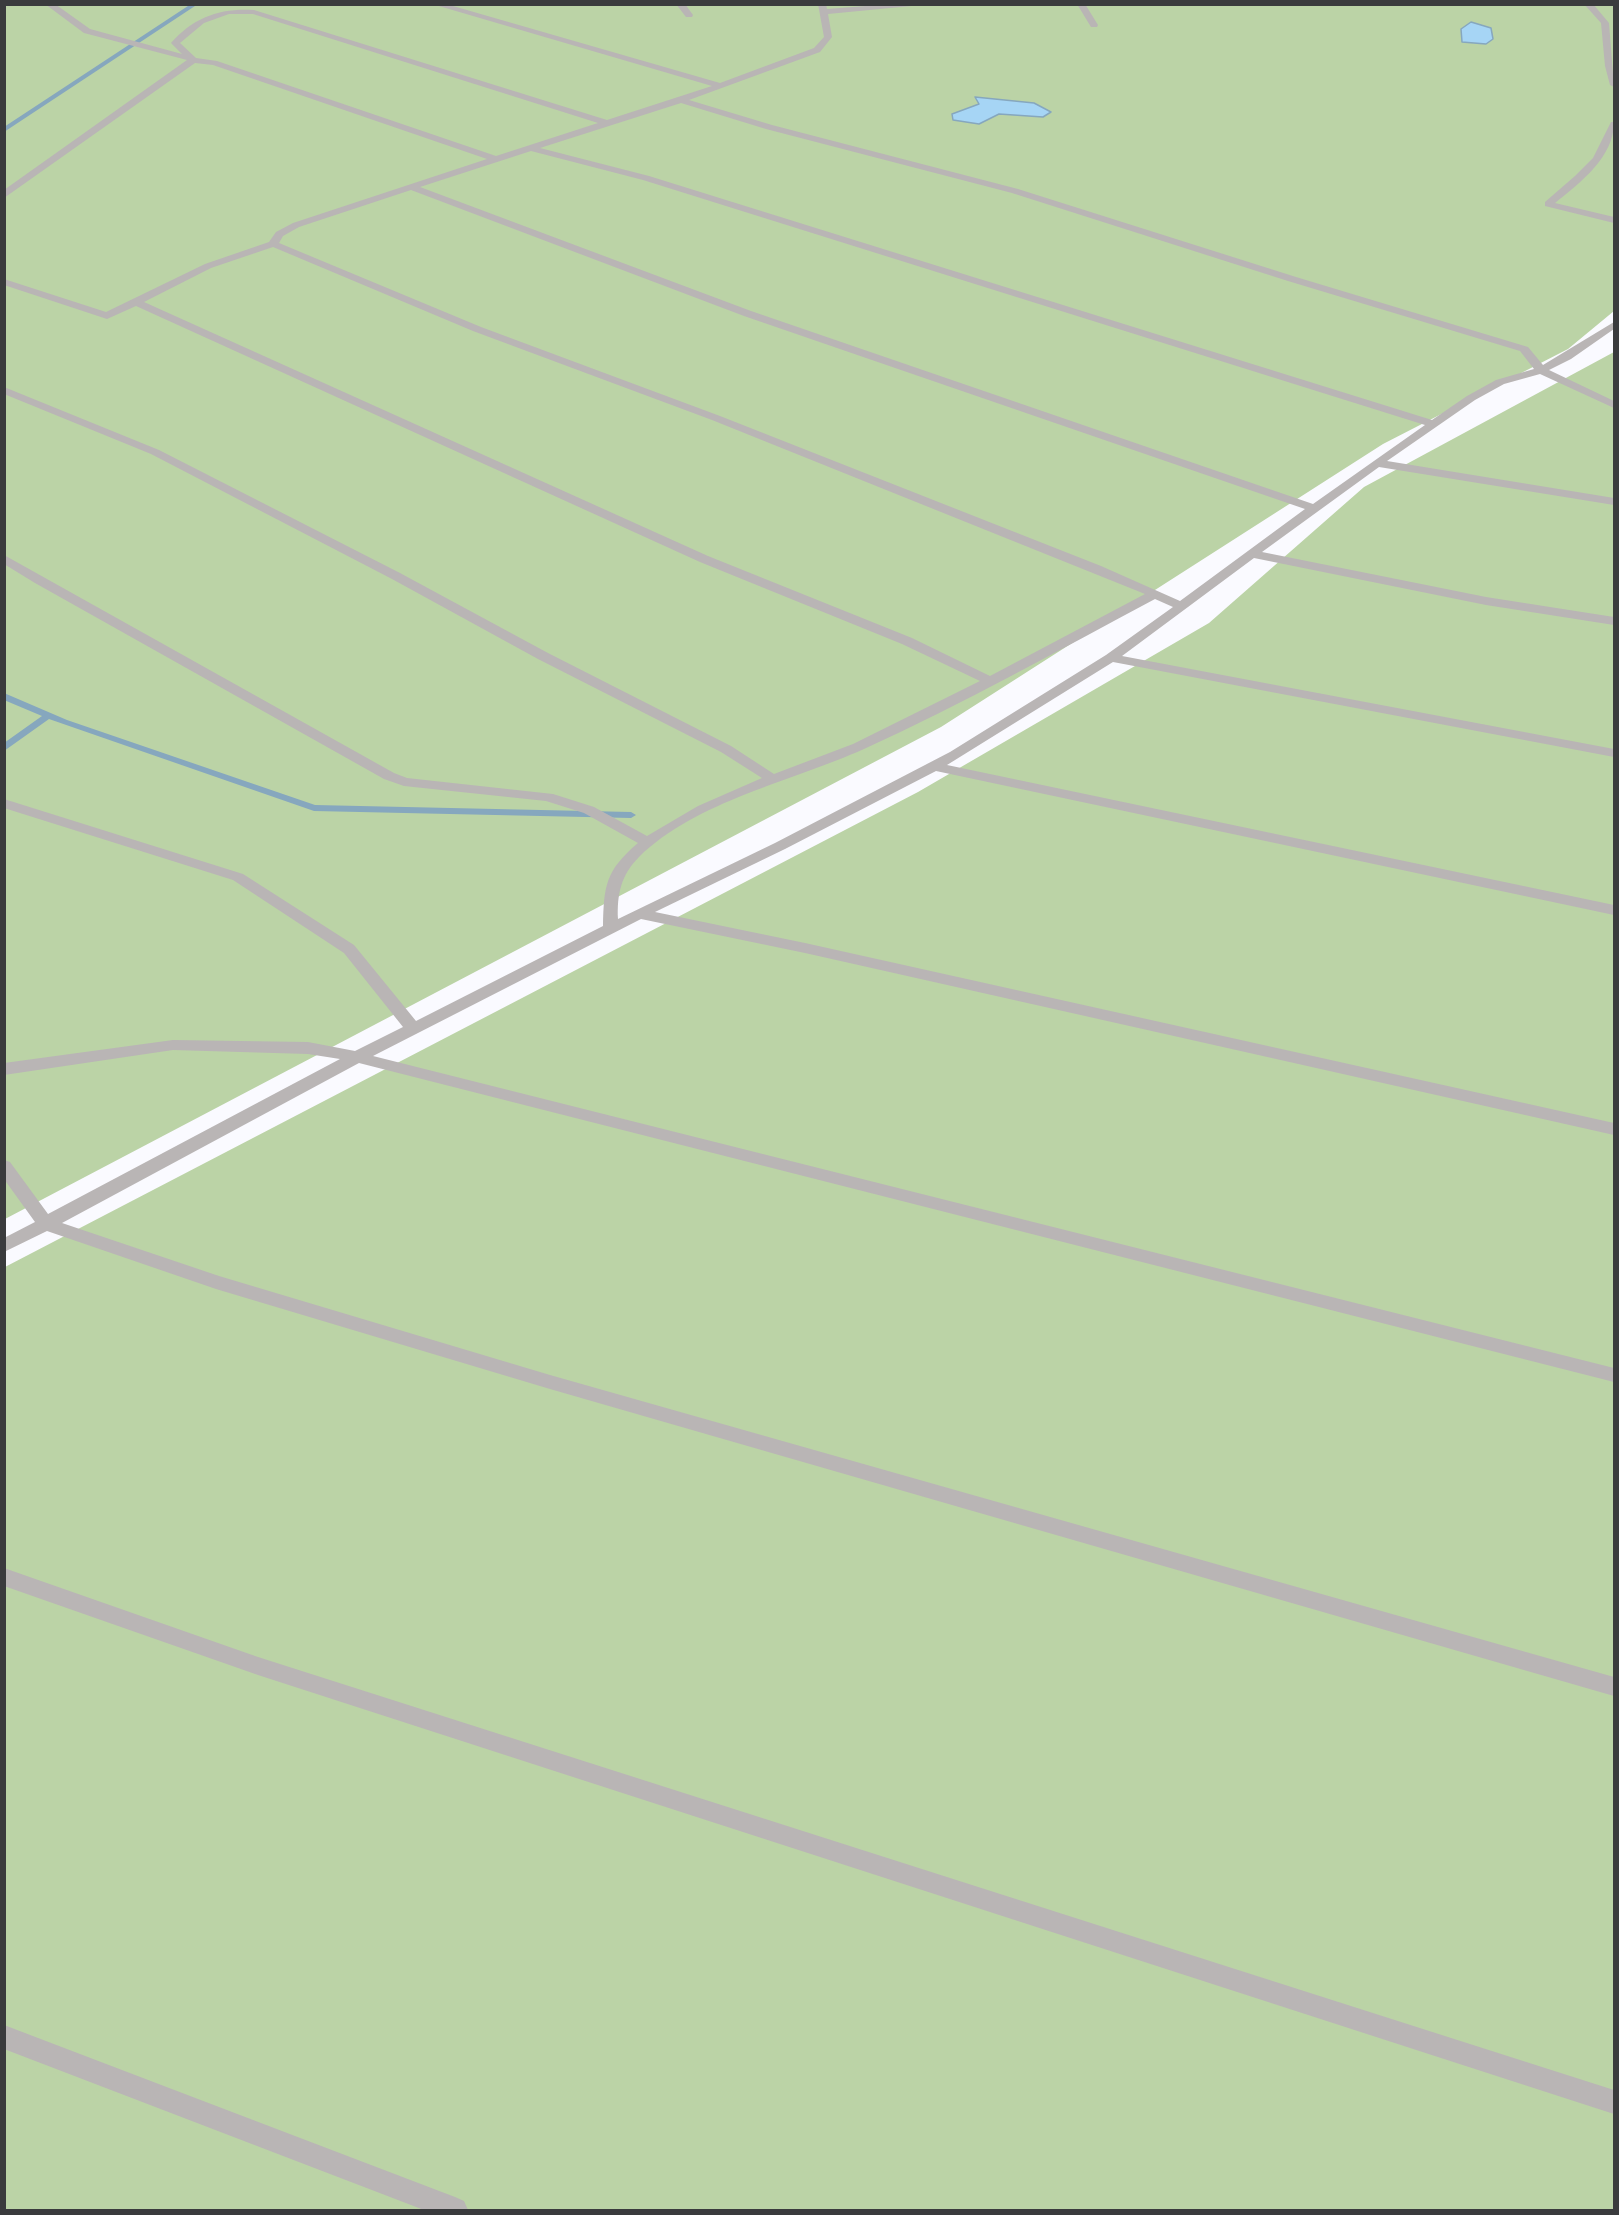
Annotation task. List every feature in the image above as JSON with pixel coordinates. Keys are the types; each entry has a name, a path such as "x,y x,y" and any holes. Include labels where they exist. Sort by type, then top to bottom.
{"lane":[{"path":"49,4 87,31 246,73 496,159"},
{"path":"220,4 236,11"},
{"path":"436,4 718,85"},
{"path":"680,4 689,15"},
{"path":"4,282 107,316 208,266 273,244 279,234 297,225 680,100 817,50 828,37 822,8 928,4"},
{"path":"1081,4 1094,25"},
{"path":"1587,4 1605,23 1609,66 1614,85"},
{"path":"193,60 175,43 206,18 219,12 236,11 270,16 607,123"},
{"path":"4,195 193,60"},
{"path":"680,100 769,127 1015,191 1303,283 1524,349 1540,370 1614,405"},
{"path":"1614,124 1612,134 1588,172 1548,204 1614,220"},
{"path":"531,148 646,178 758,212 1434,424"},
{"path":"411,188 518,230 725,305 1314,508"},
{"path":"273,244 488,334 716,418 1182,606"},
{"path":"136,302 704,559 907,641 990,681"},
{"path":"4,1246 413,1028 610,928 780,846 934,766 1111,658 1314,508 1434,424 1500,382 1540,370 1567,357 1614,325"},
{"path":"4,390 154,452 225,487 543,656 726,749 766,773 770,780"},
{"path":"1377,463 1614,502"},
{"path":"1252,554 1486,601 1614,621"},
{"path":"4,559 79,604 312,731 382,774 404,782 548,797 590,810 648,843"},
{"path":"610,928 611,891 623,865 648,843 698,810 858,747 1155,594"},
{"path":"1111,658 1614,753"},
{"path":"934,766 1614,910"},
{"path":"4,803 238,877 350,949 413,1028"},
{"path":"639,914 850,958 1614,1129"},
{"path":"4,1069 173,1045 308,1048 357,1057 1614,1376"},
{"path":"4,1166 46,1224 216,1282 539,1379 1614,1687"},
{"path":"4,1577 258,1666 1337,2015 1614,2102"},
{"path":"4,2037 455,2211"}],"green space":[{"path":"4,5 1614,5 1614,311 1568,349 1383,444 941,727 5,1219"},
{"path":"1614,352 1614,2210 5,2210 5,1267 918,792 1209,623 1364,487"}],"water":[{"path":"1471,22 1491,28 1493,39 1486,44 1462,42 1461,29"},
{"path":"975,97 1034,103 1051,112 1043,117 999,114 979,124 953,120 952,114 979,104"}],"waterway":[{"path":"4,130 182,11 196,4"},
{"path":"4,696 49,715"},
{"path":"4,748 49,715"},
{"path":"49,715 314,808 631,815"}]}
